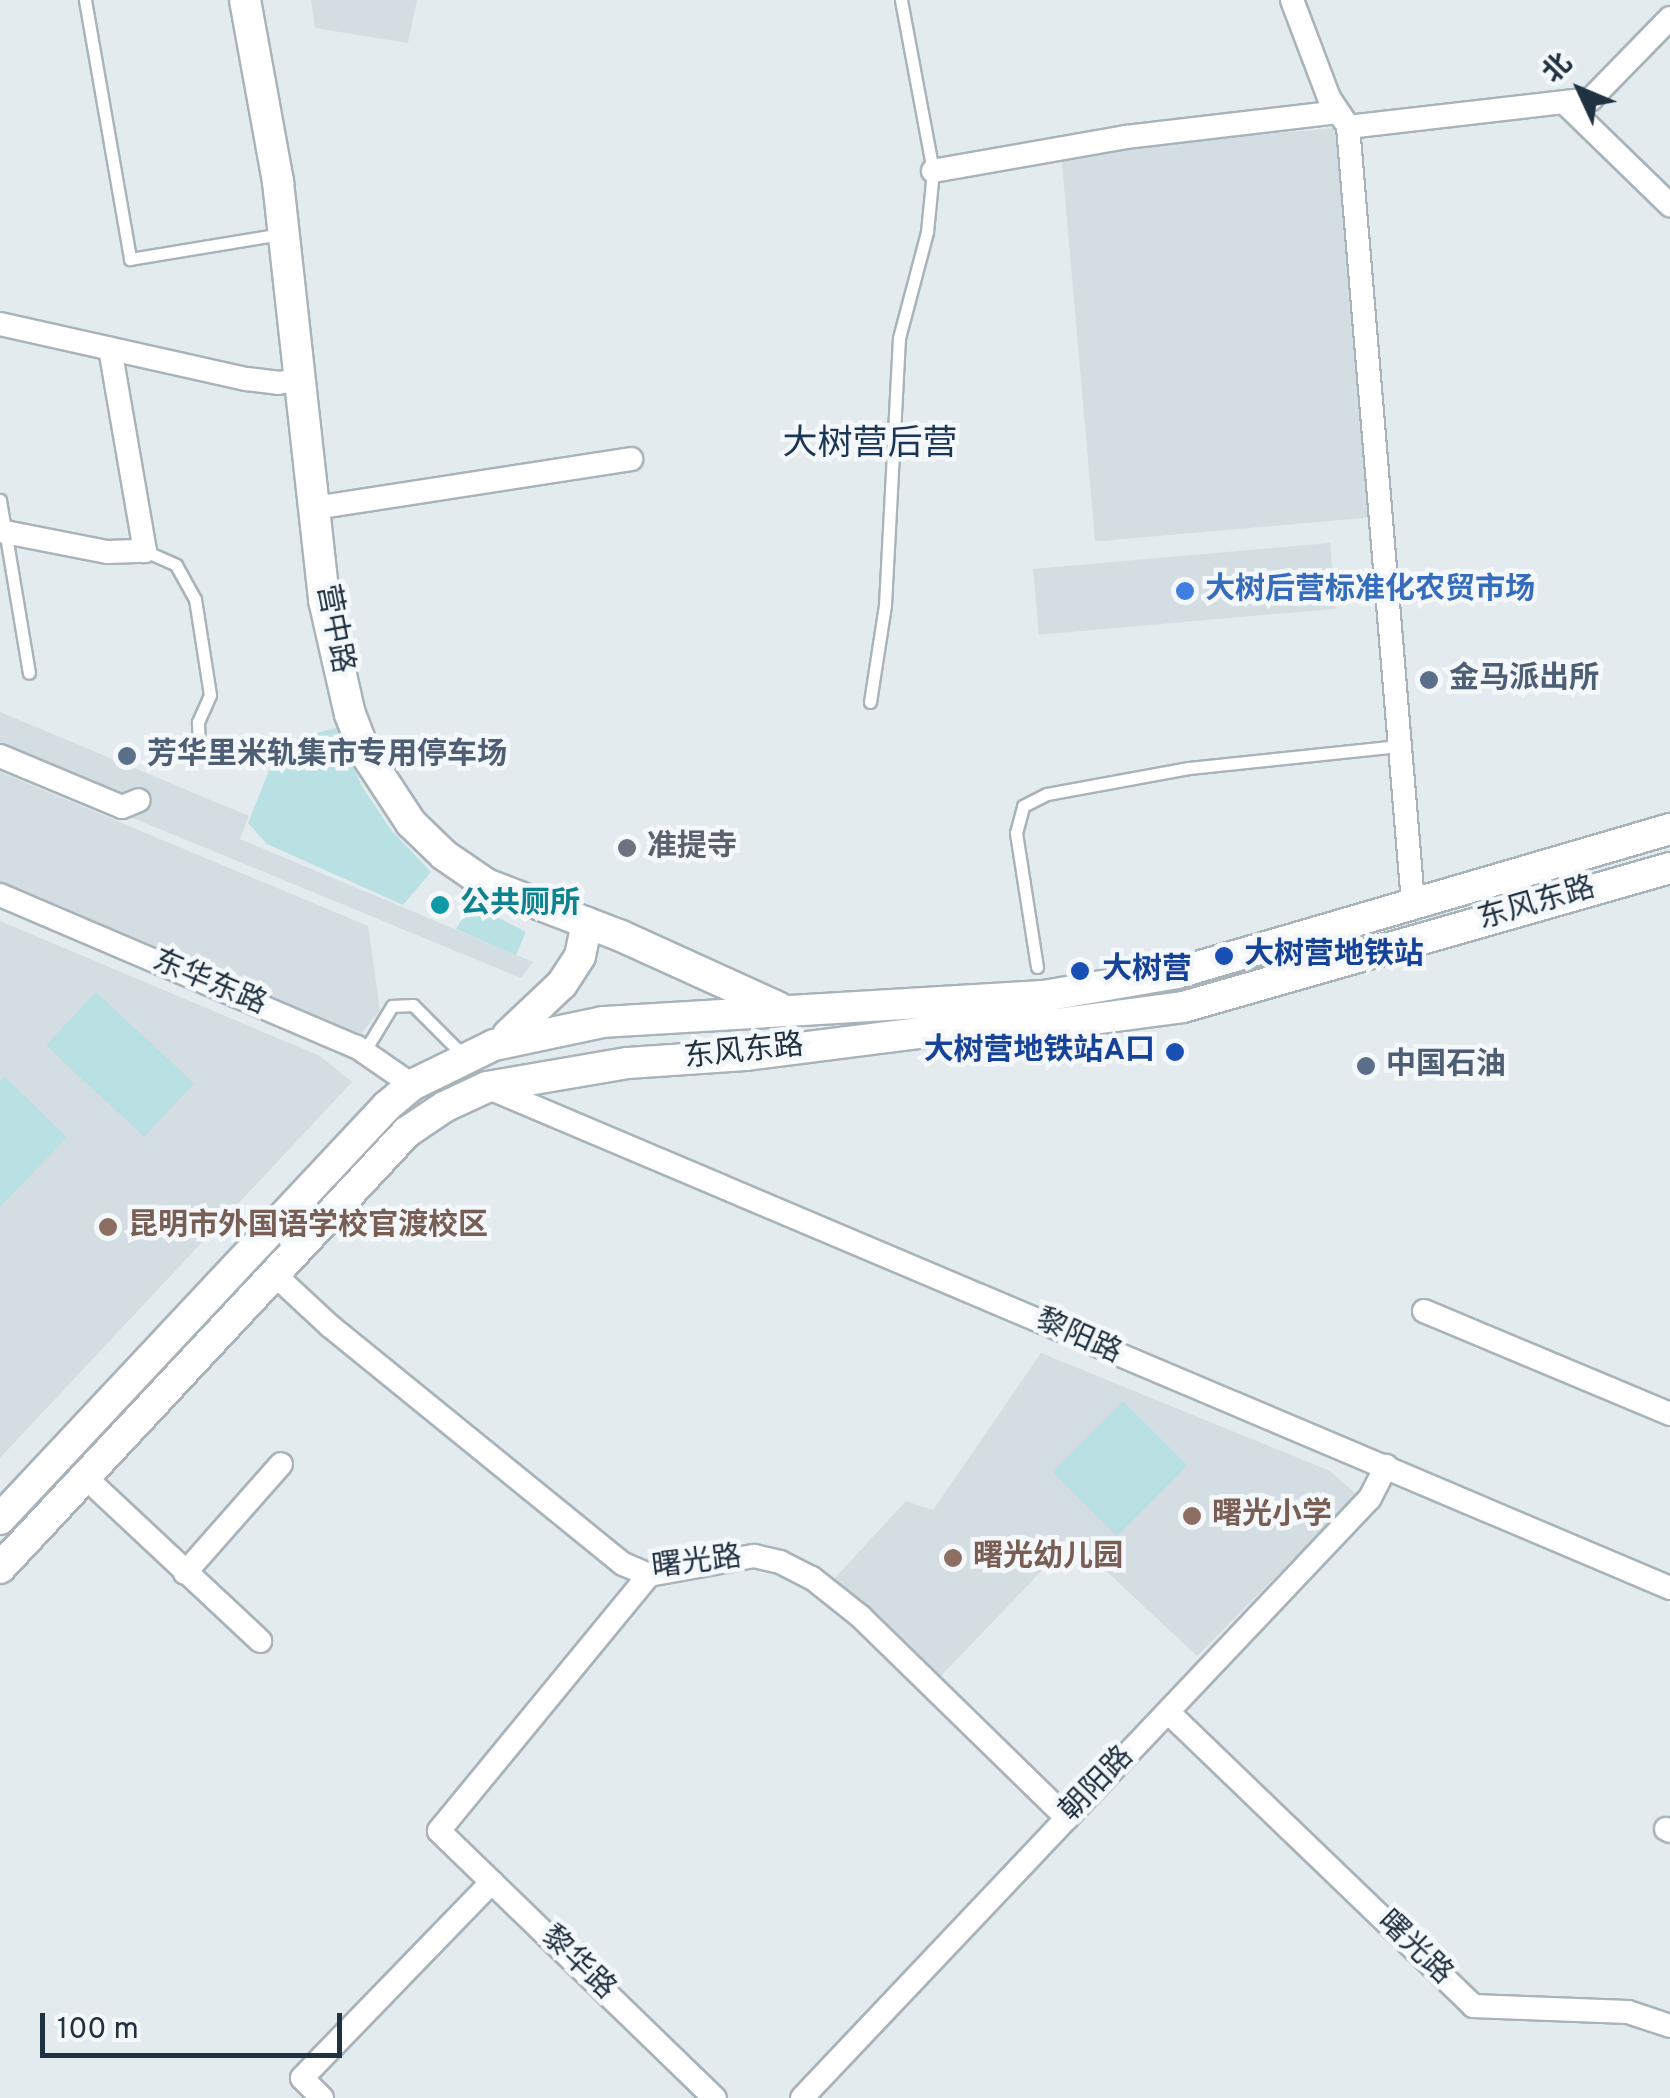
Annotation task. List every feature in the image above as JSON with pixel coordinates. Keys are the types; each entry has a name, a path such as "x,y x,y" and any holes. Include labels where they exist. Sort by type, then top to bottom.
{"main road":[{"name":"营中路","path":"245,0 284,234 324,600 350,714 365,752 411,823 486,884 786,1010"},
{"name":"东风东路","path":"0,1520 348,1146 412,1086 494,1045 603,1022 1044,996 1177,973 1670,829"},
{"name":"东风东路","path":"0,1568 407,1132 444,1107 487,1088 628,1063 745,1055 1183,1007 1670,868"},
{"path":"494,1045 527,1022 562,984 580,956 586,923"}],"street":[{"path":"1292,0 1343,119 1412,902"},
{"path":"933,171 1126,138 1520,104 1567,106 1591,100 1670,18"},
{"path":"1567,106 1670,205"},
{"path":"0,324 262,381 302,379"},
{"path":"3,532 106,552 144,551 110,349"},
{"path":"315,508 631,459"},
{"path":"0,756 122,806 139,800"},
{"name":"东华东路","path":"0,895 364,1052 412,1086"},
{"name":"黎阳路","path":"487,1088 1670,1588"},
{"name":"曙光路","path":"274,1274 330,1326 623,1564 649,1575 754,1556 780,1562 812,1578 861,1617 1067,1818"},
{"path":"1424,1311 1670,1414"},
{"path":"185,1573 280,1464"},
{"name":"朝阳路","path":"802,2098 1370,1498 1386,1466"},
{"path":"85,1477 260,1641"},
{"name":"黎华路","path":"649,1575 439,1831 715,2098"},
{"name":"曙光路","path":"1168,1712 1473,2006 1628,2012 1670,2026"},
{"path":"322,2098 302,2078 492,1882"}],"lane":[{"path":"85,0 130,258 284,234"},
{"path":"870,702 884,605 900,338 927,232 933,171 901,0"},
{"path":"0,500 29,673"},
{"path":"144,551 176,565 195,599 210,695 198,722 200,748"},
{"path":"1037,967 1016,833 1023,806 1047,794 1189,768 1400,746"},
{"path":"364,1052 392,1006 414,1005 465,1058"}],"shaded area":[{"path":"311,0 417,0 408,43 315,28"},
{"path":"1335,128 1369,518 1095,541 1061,152"},
{"name":"大树后营标准化农贸市场","path":"1330,543 1336,609 1039,635 1033,569"},
{"path":"0,712 249,816 240,839 533,962 521,978 0,763"},
{"path":"339,727 361,785 391,830 431,872 403,905 267,844 248,823 280,743"},
{"path":"0,772 368,926 380,1010 360,1035 0,885"},
{"path":"472,904 526,932 516,955 456,929"},
{"name":"昆明市外国语学校官渡校区","path":"0,921 320,1056 352,1082 0,1458"},
{"path":"96,992 194,1083 144,1137 46,1045"},
{"path":"5,1077 67,1137 0,1207 0,1082"},
{"name":"曙光小学","path":"1041,1353 1330,1471 1357,1495 1197,1656 1072,1539 939,1678 835,1578 906,1501 933,1510"},
{"path":"1123,1401 1187,1465 1117,1536 1052,1472"}],"place":[{"name":"大树后营标准化农贸市场","path":"1185,591"},
{"name":"金马派出所","path":"1429,680"},
{"name":"芳华里米轨集市专用停车场","path":"127,756"},
{"name":"准提寺","path":"627,848"},
{"name":"公共厕所","path":"440,905"},
{"name":"大树营地铁站","path":"1224,956"},
{"name":"大树营","path":"1080,971"},
{"name":"大树营地铁站A口","path":"1175,1052"},
{"name":"中国石油","path":"1366,1066"},
{"name":"昆明市外国语学校官渡校区","path":"108,1227"},
{"name":"曙光小学","path":"1192,1516"},
{"name":"曙光幼儿园","path":"953,1558"}],"district":[{"name":"大树营后营","path":"870,445"}]}
